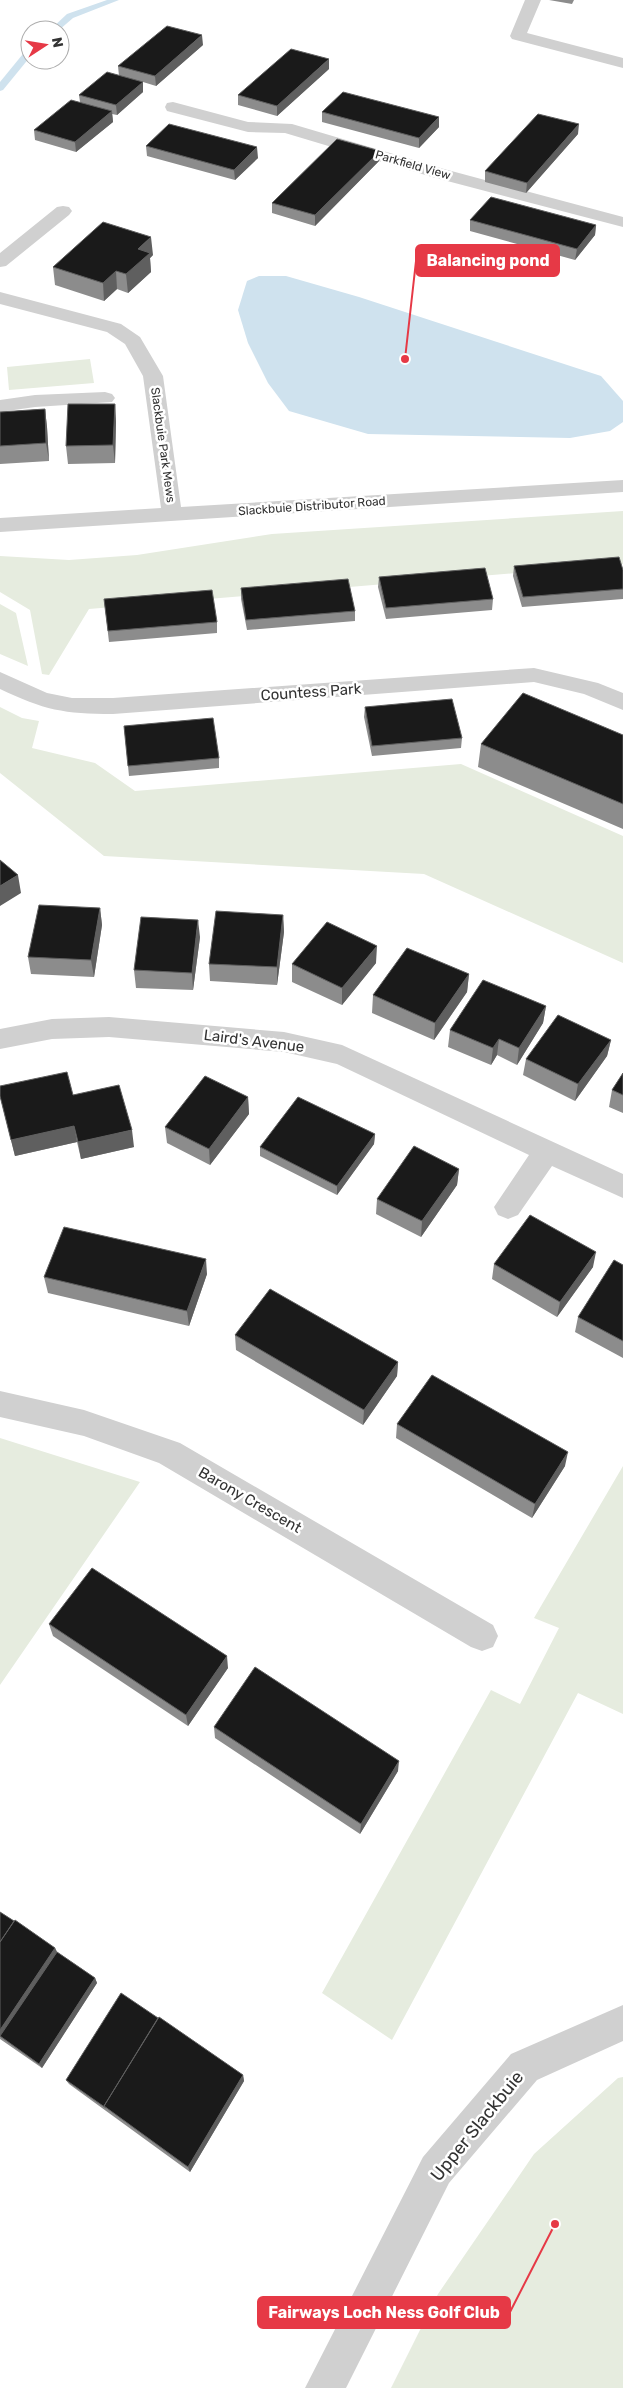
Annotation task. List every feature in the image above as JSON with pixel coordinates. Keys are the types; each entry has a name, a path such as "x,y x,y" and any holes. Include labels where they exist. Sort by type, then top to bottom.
{"street":[{"path":"533,0 518,36 623,63"},
{"name":"Parkfield View","path":"173,108 248,127 286,128 438,172 623,222"},
{"path":"6,258 62,211"},
{"name":"Slackbuie Park Mews","path":"0,298 114,328 134,341 153,376 172,515"},
{"path":"0,406 35,401 105,398"},
{"name":"Slackbuie Distributor Road","path":"0,525 623,486"},
{"name":"Countess Park","path":"0,680 41,699 72,706 123,706 534,676 590,688 623,702"},
{"name":"Laird's Avenue","path":"0,1039 52,1029 109,1027 284,1042 342,1055 623,1187"},
{"path":"508,1207 547,1152"},
{"name":"Barony Crescent","path":"0,1404 84,1423 169,1453 482,1636"},
{"name":"Upper Slackbuie","path":"324,2388 436,2170 524,2068 623,2023"}],"shaded area":[{"path":"90,359 94,383 9,390 7,367"},
{"path":"623,511 623,564 89,609 49,675 42,674 30,610 0,592 0,556 69,560 137,555 272,534"},
{"path":"0,604 16,613 28,666 0,654"},
{"path":"0,707 22,718 39,721 32,748 95,763 135,791 461,764 623,836 623,963 424,874 104,856 0,773"},
{"path":"0,1438 140,1482 0,1685"},
{"path":"623,1466 623,1714 578,1693 392,2040 322,1993 491,1690 520,1704 559,1628 534,1618"},
{"path":"623,2077 623,2388 391,2388 438,2294 534,2154 618,2078"}],"water":[{"path":"259,276 286,276 359,297 601,376 623,401 623,422 610,431 570,438 368,434 289,411 268,383 248,343 238,310 247,281"}],"building":[{"path":"167,26 202,35 155,76 118,66"},
{"path":"291,49 329,59 277,106 238,95"},
{"path":"107,72 143,82 116,105 79,95"},
{"path":"343,92 439,117 419,138 322,112"},
{"path":"71,100 112,111 75,142 34,130"},
{"path":"538,114 579,124 527,183 485,171"},
{"path":"169,124 257,147 234,170 146,146"},
{"path":"337,139 380,151 315,215 272,203"},
{"path":"491,197 596,225 577,249 470,220"},
{"path":"103,222 151,237 138,249 150,253 126,274 116,271 103,283 53,267"},
{"path":"68,404 115,404 113,445 66,446"},
{"path":"45,409 46,443 0,446 0,412"},
{"path":"619,557 623,570 623,589 523,597 514,566"},
{"path":"485,568 493,599 386,608 379,577"},
{"path":"348,579 355,611 246,620 241,588"},
{"path":"212,590 217,622 108,631 104,599"},
{"path":"523,693 623,735 623,804 481,744"},
{"path":"452,699 462,738 372,746 365,707"},
{"path":"213,718 219,758 128,766 124,726"},
{"path":"0,860 18,875 0,886"},
{"path":"39,905 100,908 91,960 28,957"},
{"path":"216,911 283,915 277,967 209,964"},
{"path":"141,917 198,920 192,973 134,970"},
{"path":"327,922 377,946 342,988 292,964"},
{"path":"407,948 469,974 435,1023 373,995"},
{"path":"483,980 546,1006 519,1048 499,1039 493,1048 450,1030"},
{"path":"558,1015 611,1040 578,1084 526,1059"},
{"path":"67,1072 73,1095 119,1085 132,1130 78,1142 74,1126 11,1140 0,1096 0,1086"},
{"path":"623,1073 623,1095 612,1090"},
{"path":"205,1076 248,1097 209,1149 165,1127"},
{"path":"298,1097 375,1134 337,1186 260,1147"},
{"path":"414,1146 459,1169 422,1221 377,1199"},
{"path":"530,1215 596,1252 560,1302 494,1264"},
{"path":"64,1227 206,1259 187,1311 44,1277"},
{"path":"614,1260 623,1265 623,1341 578,1317"},
{"path":"270,1289 398,1362 364,1410 235,1335"},
{"path":"432,1375 568,1452 535,1504 397,1424"},
{"path":"92,1568 227,1656 186,1715 49,1624"},
{"path":"255,1667 399,1761 361,1824 214,1727"},
{"path":"0,1912 14,1921 0,1942"},
{"path":"15,1920 55,1948 0,2030 0,1942"},
{"path":"57,1952 95,1978 39,2064 0,2036"},
{"path":"121,1993 158,2018 104,2106 106,2108 66,2080"},
{"path":"159,2017 243,2075 188,2167 104,2106"}],"waterway":[{"path":"65,20 70,16 115,0"},
{"path":"0,88 20,63"}],"place":[{"name":"Balancing pond","path":"405,359"},
{"name":"Fairways Loch Ness Golf Club","path":"555,2224"}]}
